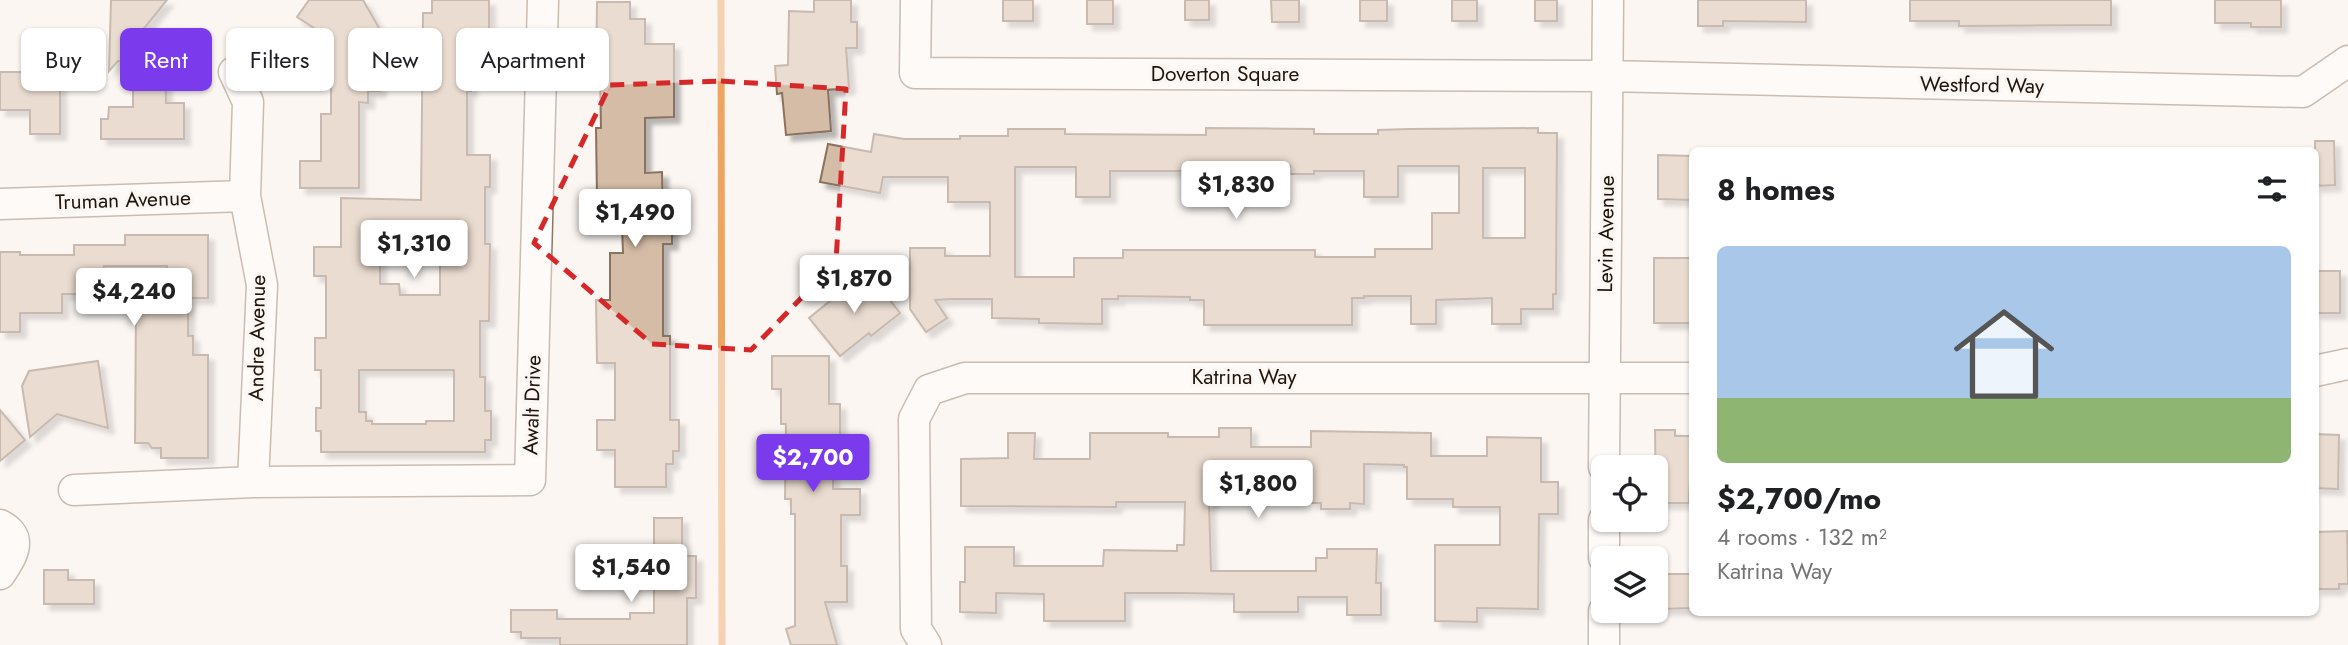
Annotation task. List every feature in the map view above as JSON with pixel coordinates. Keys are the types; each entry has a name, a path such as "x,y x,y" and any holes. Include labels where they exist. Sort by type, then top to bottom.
{"street":[{"name":"Awalt Drive","path":"74,490 253,482 530,480 543,0"},
{"name":"Doverton Square","path":"916,0 915,72 1607,76"},
{"name":"Levin Avenue","path":"1604,455 1608,0"},
{"name":"Westford Way","path":"1607,76 2303,92 2348,61"},
{"name":"Andre Avenue","path":"243,91 248,102 245,196 262,285 253,482"},
{"name":"Truman Avenue","path":"0,204 245,196"},
{"path":"2319,370 2348,363"},
{"name":"Katrina Way","path":"926,645 916,629 914,419 929,390 965,378 1689,378"},
{"path":"0,525 9,530 14,539 13,555 0,574"},
{"path":"1604,623 1604,645"}],"highlighted area":[{"path":"721,81 846,89 836,262 751,350 652,344 534,243 610,85"}],"building":[{"path":"111,0 167,0 144,28 120,28 120,61 109,71"},
{"path":"309,0 363,0 379,28 348,28 348,91 368,91 368,103 359,102 359,188 300,188 300,161 321,161 321,114 331,114 331,91 334,91 334,28 314,28 297,17"},
{"path":"432,0 489,0 489,28 456,28 456,91 467,91 467,155 490,155 490,187 485,187 485,244 490,244 489,321 480,321 480,377 485,377 485,411 491,411 491,440 485,440 485,452 321,452 321,431 316,431 316,408 321,408 321,370 315,370 315,338 326,338 326,276 314,276 314,247 341,247 341,198 421,200 422,91 442,91 442,28 423,28 423,13 432,13","holes":["380,228 427,228 427,245 440,245 440,295 400,295 399,284 380,284","359,370 454,370 454,421 372,424 372,421 366,421 366,412 359,412"]},
{"path":"814,0 851,0 851,22 857,22 857,48 846,48 849,88 828,90 831,131 786,135 782,93 777,94 775,66 788,65 789,11 814,12"},
{"path":"1003,0 1033,0 1033,21 1003,21"},
{"path":"1087,0 1113,0 1113,24 1087,24"},
{"path":"1185,0 1209,0 1209,20 1185,20"},
{"path":"1271,0 1299,0 1299,22 1272,22"},
{"path":"1360,0 1387,0 1387,21 1360,21"},
{"path":"1452,0 1477,0 1477,21 1452,21"},
{"path":"1535,0 1557,0 1557,21 1535,21"},
{"path":"1698,0 1806,0 1806,22 1723,21 1723,26 1698,26"},
{"path":"1910,0 2111,0 2111,25 1959,26 1959,21 1910,21"},
{"path":"2215,0 2281,0 2281,27 2251,27 2251,23 2215,23"},
{"path":"597,2 630,2 630,19 645,19 645,44 674,44 674,117 645,118 645,173 662,172 663,220 672,220 672,244 663,244 663,336 670,336 670,420 679,420 679,451 673,451 673,464 666,464 666,487 615,487 615,450 597,450 597,420 615,420 615,363 597,363 596,300 610,300 610,253 623,253 621,199 597,199 596,128 601,128 600,91 609,91 609,28 597,28"},
{"path":"0,72 21,72 21,91 60,91 60,134 30,134 30,110 0,110"},
{"path":"133,91 166,91 166,103 184,103 184,139 101,139 101,119 108,119 109,107 133,107"},
{"path":"1206,128 1314,129 1314,134 1378,134 1378,130 1538,128 1538,133 1557,133 1556,294 1553,294 1553,309 1521,309 1521,324 1492,324 1492,298 1436,300 1436,324 1411,324 1411,296 1364,296 1352,298 1352,325 1204,325 1204,300 1190,300 1190,297 1118,296 1118,299 1102,299 1102,324 1039,323 1039,319 992,318 992,299 952,299 935,300 947,318 926,332 910,309 910,248 945,248 945,256 990,256 990,202 948,202 948,177 883,177 880,193 820,182 828,144 871,152 874,134 904,139 960,139 960,136 1008,136 1008,129 1065,129 1065,134 1206,135","holes":["1232,166 1290,166 1290,174 1364,171 1364,197 1398,197 1398,166 1459,166 1459,213 1432,213 1432,249 1375,249 1375,257 1315,257 1315,250 1123,250 1123,258 1074,258 1074,277 1015,277 1015,167 1076,167 1076,197 1110,197 1110,171 1199,171 1195,175 1195,197 1232,197","1483,168 1525,168 1525,238 1483,238"]},
{"path":"2315,141 2334,141 2335,185 2319,186 2319,147 2315,147"},
{"path":"1658,155 1689,156 1689,200 1658,199"},
{"path":"125,235 208,235 208,298 188,298 188,336 193,336 193,355 208,355 208,458 161,458 161,448 152,448 148,443 135,443 136,309 167,309 167,266 104,266 104,280 88,280 88,294 62,294 62,313 20,313 20,332 0,332 0,252 20,252 20,255 74,255 74,245 125,245"},
{"path":"1654,258 1689,258 1689,323 1654,323"},
{"path":"2319,271 2340,271 2340,313 2319,313"},
{"path":"861,276 867,284 873,279 900,313 840,356 809,318"},
{"path":"772,356 829,356 829,404 840,404 840,437 833,437 833,489 860,489 860,515 841,515 841,566 847,566 847,602 825,602 837,645 791,645 786,629 795,626 795,514 791,514 791,499 785,499 786,424 781,424 781,389 772,389"},
{"path":"98,361 108,428 57,414 30,437 22,386 29,371"},
{"path":"0,410 25,440 0,461"},
{"path":"1219,428 1251,428 1251,447 1311,447 1311,431 1431,433 1431,456 1487,456 1487,437 1541,438 1541,482 1558,482 1558,514 1539,514 1538,609 1477,608 1477,622 1435,621 1435,545 1500,545 1500,507 1453,507 1453,499 1407,499 1407,467 1364,464 1364,504 1350,503 1350,509 1321,509 1321,503 1311,503 1311,492 1261,492 1261,497 1213,497 1213,502 1209,502 1211,571 1316,571 1316,558 1327,558 1327,549 1377,549 1376,583 1381,583 1381,615 1347,615 1347,597 1298,597 1298,612 1234,612 1234,594 1181,593 1125,593 1125,621 1044,621 1044,594 996,593 996,613 960,612 960,582 965,582 965,547 1014,547 1014,566 1103,566 1104,550 1177,551 1177,545 1184,545 1185,502 1116,502 1116,507 961,506 961,459 1008,458 1008,433 1035,433 1034,459 1090,459 1090,433 1168,433 1168,437 1219,437"},
{"path":"1655,430 1675,430 1675,436 1689,436 1689,503 1668,503 1668,455 1655,455"},
{"path":"2319,434 2339,435 2338,489 2319,488"},
{"path":"654,518 682,518 682,556 696,556 696,598 687,598 687,645 560,645 560,638 521,638 521,632 511,632 511,610 557,610 557,619 630,619 630,613 654,613"},
{"path":"2347,531 2348,584 2339,584 2339,589 2319,589 2319,532"},
{"path":"44,570 68,570 68,580 94,580 94,604 44,604"},
{"path":"1668,574 1689,574 1689,608 1668,609"}],"waterway":[{"path":"721,0 722,645"}]}
